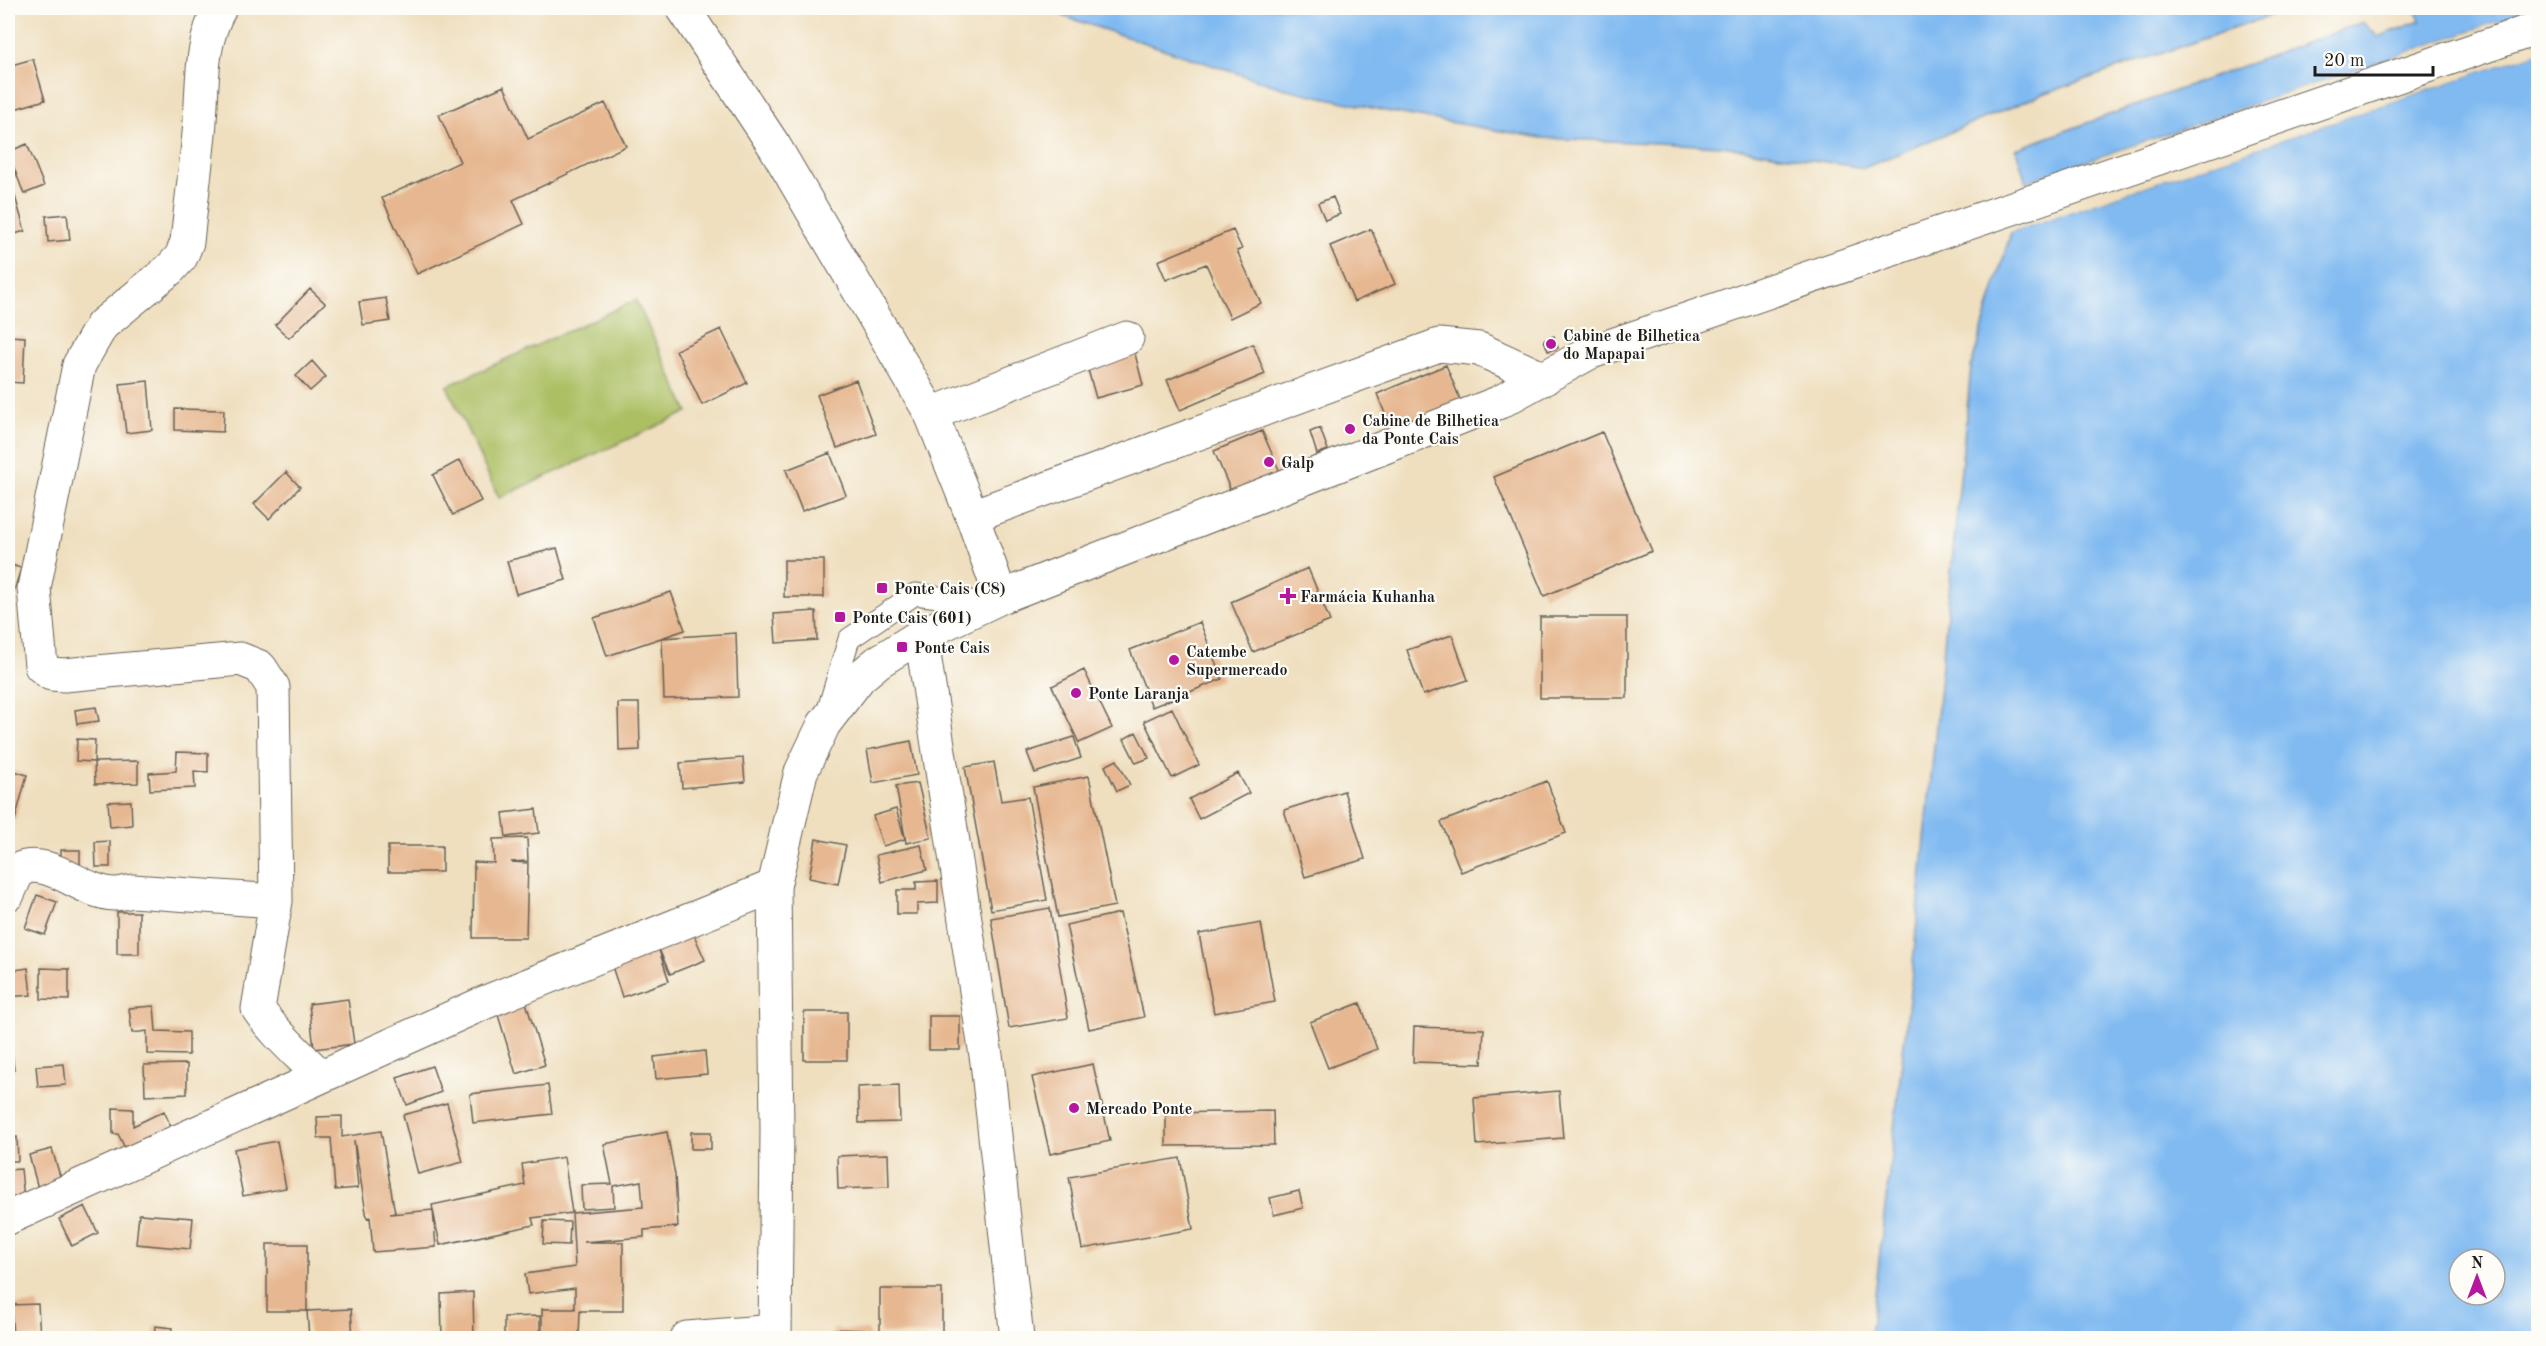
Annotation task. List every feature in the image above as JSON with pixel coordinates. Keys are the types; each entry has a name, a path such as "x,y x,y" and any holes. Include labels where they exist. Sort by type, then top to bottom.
{"street":[{"path":"220,8 210,26 202,58 200,122 187,242 181,257 170,269 102,325 79,364 34,588 41,666 51,674 64,675 240,659 260,667 273,687 276,901 258,1009 270,1027 288,1042 320,1076"},
{"path":"683,8 776,147 931,414 972,516 994,600"},
{"path":"687,1338 775,1335 777,1129 774,885 801,772 824,724 860,677 878,662 921,635 994,600 1500,402 1589,353 2538,28"},
{"path":"931,414 1127,338"},
{"path":"972,516 1439,345 1479,350 1544,379"},
{"path":"921,635 987,1062 1017,1338"},
{"path":"8,894 19,869 30,865 114,894 133,891 276,901"},
{"path":"8,1218 486,1002 774,885"}],"lane":[{"path":"824,724 849,639 854,635 915,594 994,600"}],"green space":[{"path":"636,300 688,412 499,498 447,386"}],"water":[{"path":"1052,8 2293,8 2043,94 1864,168 1722,146 1542,138 1390,112 1282,88 1066,17"},
{"path":"2416,8 2538,8 2026,182 2016,149 2363,22 2378,37 2420,21"},
{"path":"2538,52 2538,1338 1870,1338 1911,983 1971,367 2011,232"}],"pier":[{"path":"2538,8 2538,52 2008,233 2010,229 2536,50 2522,16 2027,185 2024,183"}],"building":[{"path":"33,59 45,100 8,111 8,66"},
{"path":"504,86 528,139 605,103 626,146 513,200 524,224 417,274 382,198 460,162 439,115"},
{"path":"27,144 44,186 24,194 8,152"},
{"path":"8,172 25,231 8,236"},
{"path":"1333,197 1340,214 1325,220 1318,203"},
{"path":"67,214 70,240 48,242 46,216"},
{"path":"1371,229 1395,284 1354,302 1330,246"},
{"path":"1233,230 1242,249 1237,251 1261,303 1230,318 1206,264 1166,280 1158,261"},
{"path":"310,289 325,303 289,338 275,325"},
{"path":"386,298 390,321 363,325 359,302"},
{"path":"721,329 747,383 702,405 676,350"},
{"path":"8,336 25,337 23,383 8,382"},
{"name":"Cabine de Bilhetica do Mapapai","path":"1554,336 1558,348 1548,351 1544,340"},
{"path":"1253,344 1265,374 1180,410 1167,380"},
{"path":"1133,346 1143,385 1096,398 1085,359"},
{"path":"312,361 326,377 310,391 296,376"},
{"path":"1446,365 1462,404 1393,433 1377,394"},
{"path":"856,380 876,434 837,448 817,395"},
{"path":"148,381 152,430 126,433 120,384"},
{"path":"175,409 224,410 223,432 175,430"},
{"path":"1320,428 1328,450 1317,454 1310,432"},
{"path":"1262,431 1284,481 1235,501 1214,451"},
{"path":"1602,432 1652,551 1544,596 1494,477"},
{"path":"830,453 846,495 802,511 786,470"},
{"path":"460,460 481,501 453,515 433,475"},
{"path":"286,472 300,487 269,519 254,504"},
{"path":"557,548 566,580 516,594 507,561"},
{"path":"784,560 824,560 824,597 784,597"},
{"path":"8,564 21,568 14,591 8,589"},
{"path":"1308,568 1330,621 1253,652 1231,602"},
{"path":"671,592 685,630 607,656 594,618"},
{"path":"816,611 817,640 776,643 774,614"},
{"path":"1540,617 1627,617 1627,698 1540,698"},
{"path":"1200,622 1222,679 1152,707 1130,650"},
{"path":"736,633 738,697 664,699 662,638"},
{"path":"1452,635 1468,680 1423,695 1407,650"},
{"path":"1084,670 1112,728 1079,743 1052,686"},
{"path":"618,703 639,703 640,750 619,751"},
{"path":"96,707 99,721 77,724 75,710"},
{"path":"1172,708 1199,765 1172,778 1144,721"},
{"path":"1136,732 1149,758 1136,763 1124,739"},
{"path":"1074,737 1081,758 1035,773 1027,752"},
{"path":"77,739 95,740 94,762 76,761"},
{"path":"911,741 917,775 873,783 867,750"},
{"path":"177,752 208,753 208,772 194,771 195,788 150,790 149,773 176,771"},
{"path":"743,758 745,782 682,788 680,763"},
{"path":"1117,760 1130,785 1117,791 1105,766"},
{"path":"138,761 138,783 95,784 94,762"},
{"path":"994,762 1001,801 1028,797 1047,900 991,910 965,767"},
{"path":"8,769 27,775 15,820 8,818"},
{"path":"1238,773 1249,793 1199,819 1189,799"},
{"path":"1089,776 1115,906 1058,917 1033,787"},
{"path":"1547,781 1566,833 1461,872 1441,822"},
{"path":"918,783 931,838 906,843 896,786"},
{"path":"1344,791 1365,859 1305,877 1284,810"},
{"path":"131,801 132,825 110,827 108,802"},
{"path":"536,809 539,833 506,837 503,813"},
{"path":"896,809 905,839 883,846 873,816"},
{"path":"527,838 528,861 511,862 528,863 526,938 473,938 474,862 494,863 493,839"},
{"path":"816,839 846,845 838,884 809,878"},
{"path":"110,841 110,867 96,867 95,842"},
{"path":"921,845 927,870 882,882 876,855"},
{"path":"388,846 442,846 442,872 388,872"},
{"path":"61,850 80,850 80,874 61,873"},
{"path":"938,881 938,903 917,904 917,914 897,914 897,890 916,890 916,882"},
{"path":"37,895 57,902 45,935 25,928"},
{"path":"1050,908 1068,1018 1009,1028 991,918"},
{"path":"117,912 139,912 139,954 117,954"},
{"path":"1120,913 1144,1017 1089,1029 1066,925"},
{"path":"1261,923 1275,1002 1214,1013 1199,934"},
{"path":"691,928 705,960 670,974 658,947 669,981 622,997 609,957"},
{"path":"28,968 31,995 8,997 8,971"},
{"path":"41,968 69,969 69,1000 41,999"},
{"path":"524,996 545,1065 516,1074 495,1005"},
{"path":"348,999 354,1044 314,1049 309,1004"},
{"path":"1360,1003 1377,1049 1328,1068 1310,1022"},
{"path":"154,1006 156,1031 189,1032 189,1055 147,1054 147,1031 132,1033 129,1008"},
{"path":"804,1012 847,1012 847,1060 804,1060"},
{"path":"929,1016 960,1016 960,1050 929,1050"},
{"path":"1414,1027 1484,1029 1482,1064 1413,1062"},
{"path":"11,1045 14,1070 8,1070 8,1046"},
{"path":"705,1051 707,1074 656,1079 654,1057"},
{"path":"64,1064 66,1085 38,1087 36,1066"},
{"path":"187,1064 187,1094 145,1096 144,1065"},
{"path":"1093,1064 1110,1141 1050,1154 1032,1077"},
{"path":"432,1066 441,1092 407,1105 397,1078"},
{"path":"548,1085 552,1114 473,1123 470,1094"},
{"path":"899,1085 900,1122 859,1123 858,1087"},
{"path":"1559,1091 1563,1138 1477,1145 1474,1098"},
{"path":"447,1103 463,1162 418,1174 403,1115"},
{"path":"113,1108 133,1109 133,1126 164,1111 171,1127 125,1148 118,1134 113,1134"},
{"path":"1273,1111 1274,1145 1166,1146 1166,1113"},
{"path":"342,1116 342,1137 381,1131 395,1213 390,1214 433,1210 436,1247 373,1252 370,1217 367,1218 354,1140 358,1188 335,1190 331,1138 318,1138 317,1117"},
{"path":"667,1132 675,1175 678,1227 644,1230 644,1237 583,1242 623,1242 623,1311 580,1311 579,1338 542,1338 542,1309 575,1309 575,1288 528,1294 525,1274 575,1267 572,1213 643,1207 641,1181 613,1186 614,1207 582,1209 581,1185 612,1184 604,1144"},
{"path":"691,1132 711,1132 711,1149 691,1149"},
{"path":"8,1137 17,1137 18,1161 8,1161"},
{"path":"277,1141 286,1188 243,1196 234,1149"},
{"path":"52,1149 63,1186 39,1192 29,1155"},
{"path":"888,1154 889,1187 838,1189 837,1156"},
{"path":"564,1157 572,1213 532,1218 534,1225 440,1245 432,1205 525,1185 522,1164"},
{"path":"1180,1158 1193,1229 1082,1249 1069,1177"},
{"path":"21,1169 24,1199 8,1200 8,1170"},
{"path":"1299,1191 1303,1208 1274,1215 1270,1198"},
{"path":"85,1206 98,1233 72,1246 59,1219"},
{"path":"139,1214 193,1218 190,1249 136,1244"},
{"path":"544,1221 570,1222 569,1245 543,1244"},
{"path":"267,1244 307,1244 307,1311 267,1311"},
{"path":"880,1289 942,1289 942,1334 880,1334"},
{"path":"473,1292 474,1338 442,1338 441,1294"},
{"path":"38,1304 40,1338 13,1338 11,1305"},
{"path":"351,1309 353,1338 309,1338 307,1311"},
{"path":"540,1316 540,1338 504,1338 504,1317"},
{"path":"155,1326 172,1328 171,1338 154,1338"},
{"path":"833,1329 867,1330 870,1338 834,1338"}],"place":[{"name":"Cabine de Bilhetica do Mapapai","path":"1551,344"},
{"name":"Cabine de Bilhetica da Ponte Cais","path":"1350,429"},
{"name":"Galp","path":"1269,462"},
{"name":"Ponte Cais (C8)","path":"882,588"},
{"name":"Farmácia Kuhanha","path":"1288,596"},
{"name":"Ponte Cais (601)","path":"840,617"},
{"name":"Ponte Cais","path":"902,647"},
{"name":"Catembe Supermercado","path":"1174,660"},
{"name":"Ponte Laranja","path":"1076,693"},
{"name":"Mercado Ponte","path":"1074,1108"}]}
